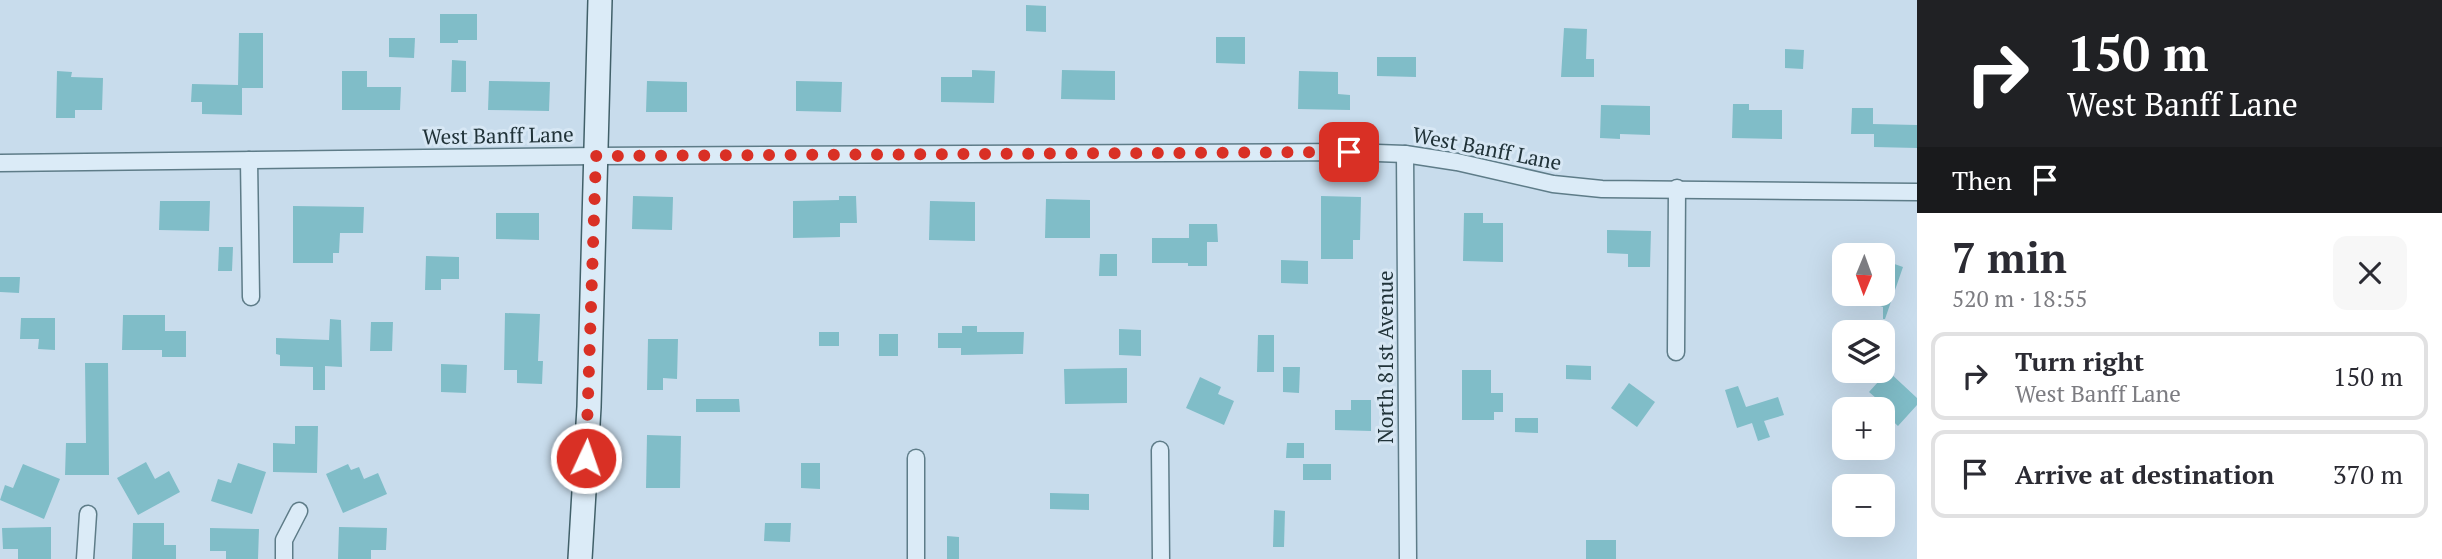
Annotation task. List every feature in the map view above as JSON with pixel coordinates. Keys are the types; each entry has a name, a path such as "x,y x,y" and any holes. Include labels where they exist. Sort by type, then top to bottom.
{"street":[{"path":"580,559 589,407 600,0"},
{"name":"West Banff Lane","path":"0,163 1336,152 1405,154 1457,162 1553,184 1602,189 1917,191"},
{"name":"North 81st Avenue","path":"1405,154 1408,559"},
{"path":"249,160 251,297"},
{"path":"1676,352 1677,188"},
{"path":"1160,450 1161,559"},
{"path":"916,458 916,559"},
{"path":"284,559 284,540 299,511"},
{"path":"85,559 88,514"}],"building":[{"path":"1026,5 1046,6 1046,32 1026,31"},
{"path":"440,14 477,14 477,40 440,43"},
{"path":"1564,28 1587,29 1586,59 1594,59 1594,77 1561,77"},
{"path":"239,33 263,33 263,88 242,88 242,115 202,114 202,102 191,102 192,84 238,85"},
{"path":"1216,37 1245,37 1245,64 1216,63"},
{"path":"389,38 415,38 414,58 389,57"},
{"path":"1785,49 1804,50 1803,69 1785,68"},
{"path":"1377,57 1416,57 1416,77 1377,76"},
{"path":"452,60 466,61 466,92 451,92"},
{"path":"972,70 995,71 994,103 941,102 941,77 972,77"},
{"path":"1062,70 1115,71 1115,100 1061,99"},
{"path":"57,71 72,72 71,77 103,78 102,110 75,110 75,118 56,118"},
{"path":"342,71 367,71 367,87 401,87 400,110 342,110"},
{"path":"1299,71 1338,72 1338,94 1350,95 1350,110 1298,109"},
{"path":"489,81 550,82 549,111 488,110"},
{"path":"647,81 687,82 687,112 646,112"},
{"path":"796,81 842,82 841,112 796,111"},
{"path":"1733,104 1749,104 1749,110 1782,110 1782,139 1732,138"},
{"path":"1601,105 1650,106 1650,135 1620,134 1620,139 1600,138"},
{"path":"1852,108 1873,108 1873,124 1917,125 1917,148 1874,147 1874,134 1851,134"},
{"path":"633,196 673,197 672,230 632,229"},
{"path":"839,196 856,196 857,223 840,223 840,237 793,238 793,201 839,200"},
{"path":"1321,196 1361,197 1360,240 1353,240 1353,259 1321,259"},
{"path":"1046,199 1090,200 1090,238 1045,238"},
{"path":"160,201 210,201 209,231 159,230"},
{"path":"930,201 975,202 975,241 929,240"},
{"path":"293,206 364,207 363,233 340,233 339,253 333,253 333,263 293,263"},
{"path":"496,213 539,213 539,240 496,239"},
{"path":"1464,213 1483,213 1483,223 1503,223 1503,262 1463,261"},
{"path":"1189,224 1217,224 1218,242 1207,242 1207,266 1152,263 1152,238 1189,238"},
{"path":"1607,230 1651,231 1650,267 1628,267 1628,254 1607,253"},
{"path":"219,247 233,247 232,271 218,271"},
{"path":"1100,254 1117,254 1117,276 1099,276"},
{"path":"426,256 459,257 459,279 441,279 441,290 425,290"},
{"path":"1281,260 1308,261 1308,284 1281,283"},
{"path":"1895,264 1903,267 1895,290"},
{"path":"0,277 20,277 19,293 0,292"},
{"path":"1880,306 1890,306 1885,319 1883,319 1883,307"},
{"path":"505,313 540,314 538,361 543,361 542,384 517,383 517,370 504,370"},
{"path":"123,315 165,315 165,331 186,331 186,357 162,357 162,350 122,350"},
{"path":"21,318 55,318 55,350 38,349 39,339 20,339"},
{"path":"330,319 341,320 342,367 325,366 325,390 313,390 313,367 280,366 280,355 276,354 276,338 329,340"},
{"path":"371,322 393,322 392,351 370,351"},
{"path":"962,326 977,326 977,332 1024,332 1023,354 961,355 961,348 938,348 938,333 962,333"},
{"path":"1119,329 1141,330 1141,356 1119,355"},
{"path":"819,332 839,332 839,346 819,346"},
{"path":"879,334 898,334 898,356 879,356"},
{"path":"1258,335 1274,335 1274,372 1257,372"},
{"path":"648,339 678,339 677,379 663,378 663,390 647,390"},
{"path":"85,363 108,363 109,475 65,475 66,443 86,443"},
{"path":"441,364 467,365 466,393 441,392"},
{"path":"1566,365 1591,366 1591,380 1566,379"},
{"path":"1283,367 1300,367 1299,393 1283,392"},
{"path":"1127,368 1127,403 1065,404 1064,369"},
{"path":"1462,370 1491,370 1491,393 1503,393 1503,412 1494,412 1494,420 1462,420"},
{"path":"1200,377 1221,387 1218,394 1234,401 1224,425 1186,408"},
{"path":"1895,378 1917,398 1917,405 1898,426 1895,423 1895,397 1875,397 1869,392 1877,383 1895,383"},
{"path":"1629,383 1655,402 1637,427 1611,408"},
{"path":"1738,386 1746,407 1778,397 1784,415 1764,421 1770,437 1758,441 1752,423 1737,428 1725,390"},
{"path":"696,399 739,399 740,412 696,412"},
{"path":"1351,400 1371,400 1371,431 1335,430 1335,410 1351,410"},
{"path":"1515,418 1538,418 1538,433 1515,432"},
{"path":"295,426 318,426 317,473 273,472 273,443 295,444"},
{"path":"647,435 681,436 680,488 646,488"},
{"path":"1287,443 1304,443 1304,458 1286,458"},
{"path":"146,462 155,479 169,471 180,492 138,515 117,478"},
{"path":"238,463 266,472 252,514 211,501 218,479 231,483"},
{"path":"801,463 820,463 820,489 801,488"},
{"path":"23,464 60,479 44,519 0,500 5,485 13,488"},
{"path":"348,464 351,470 359,467 364,479 378,473 387,494 343,513 326,474"},
{"path":"1303,464 1331,464 1331,480 1303,480"},
{"path":"1050,493 1089,494 1089,510 1050,509"},
{"path":"1274,510 1285,511 1284,547 1273,547"},
{"path":"133,523 164,523 164,545 176,545 176,559 132,559"},
{"path":"765,523 791,523 790,542 764,541"},
{"path":"51,527 51,559 18,559 18,549 3,549 2,528"},
{"path":"339,527 387,528 386,550 371,550 371,559 338,559"},
{"path":"210,528 259,529 258,559 226,559 226,551 210,551"},
{"path":"947,536 959,537 959,559 947,559"},
{"path":"1586,540 1616,540 1616,559 1586,559"}],"route":[{"path":"586,458 596,156 1349,152"}]}
